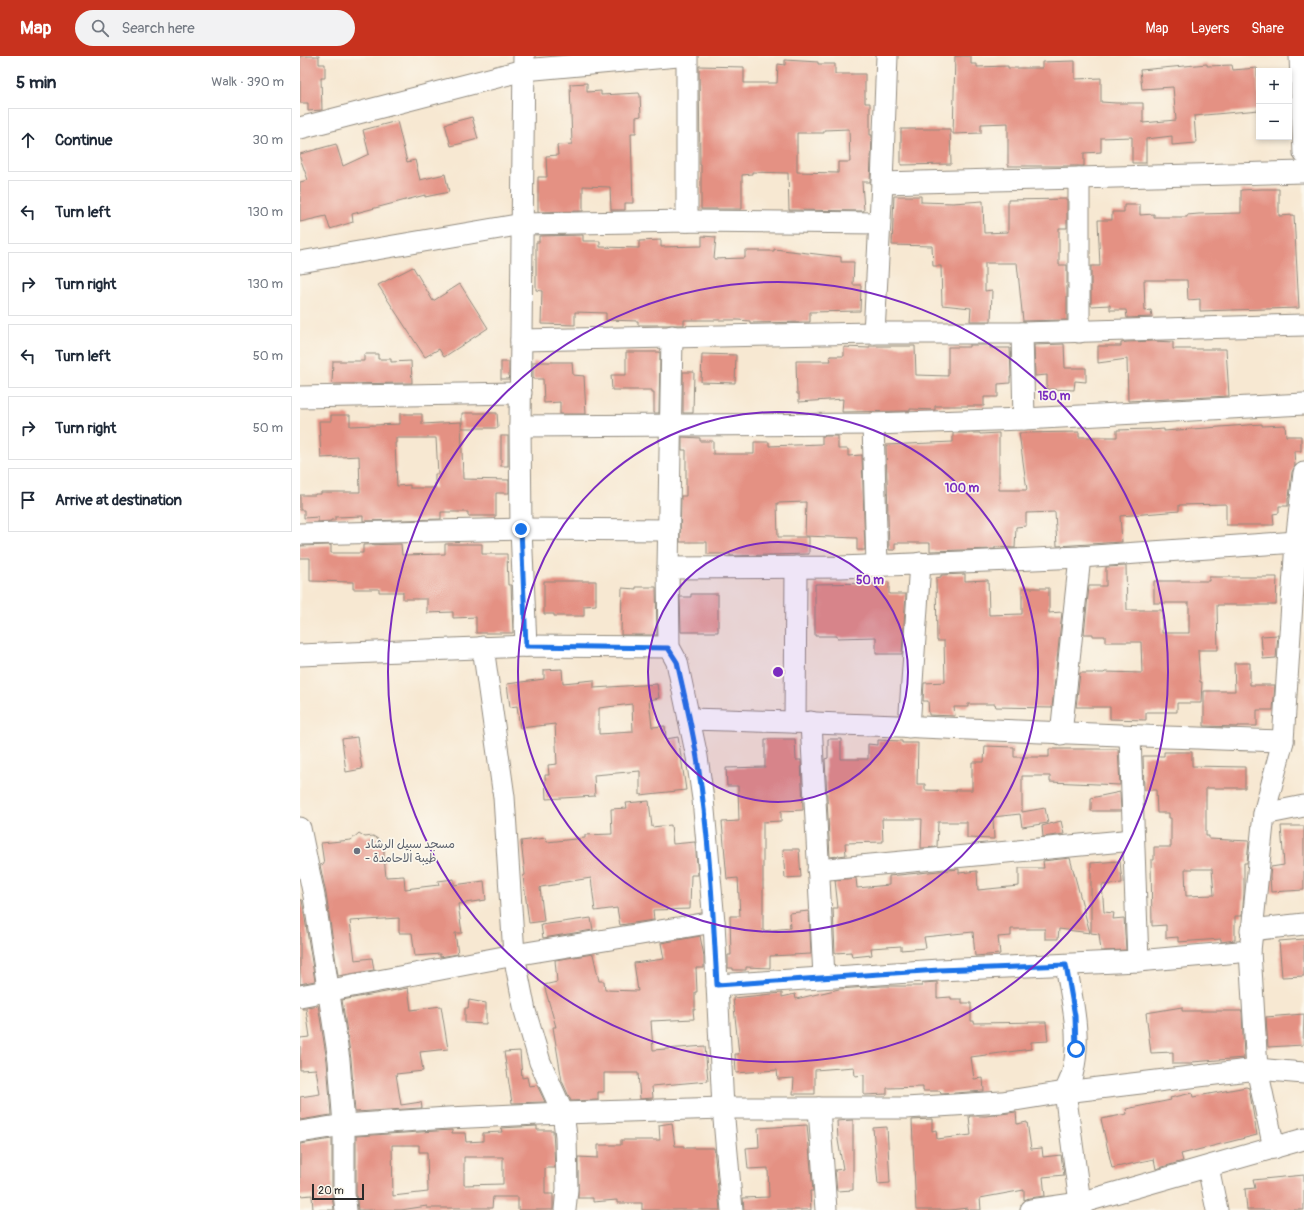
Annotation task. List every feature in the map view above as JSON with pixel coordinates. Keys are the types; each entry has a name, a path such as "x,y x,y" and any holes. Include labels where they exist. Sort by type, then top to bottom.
{"street":[{"path":"300,128 524,63 678,56"},
{"path":"687,56 688,221"},
{"path":"874,333 887,56"},
{"path":"1300,56 1304,153"},
{"path":"524,63 520,426 521,529 526,646"},
{"path":"882,183 1304,172"},
{"path":"1079,178 1079,332"},
{"path":"300,262 523,224 688,221 879,223"},
{"path":"521,340 874,333 1079,332 1304,325"},
{"path":"1022,333 1024,419"},
{"path":"672,336 668,648 677,662 697,757 702,799 714,922 723,1108 732,1210"},
{"path":"300,397 521,393"},
{"path":"520,426 873,424 1024,419 1304,404"},
{"path":"873,424 877,565"},
{"path":"1274,1148 1257,1069 1250,951 1264,814 1283,741 1296,682 1296,542 1304,479"},
{"path":"300,534 521,529 669,530"},
{"path":"668,568 841,568 920,563 1080,557 1296,542"},
{"path":"1061,734 1080,557"},
{"path":"909,727 920,563"},
{"path":"796,567 803,722 818,870 824,977"},
{"path":"300,655 526,646 668,648"},
{"path":"483,648 504,797 514,955 525,1011 540,1062 563,1112 566,1136 567,1189 565,1210"},
{"path":"689,719 803,722 1130,737 1283,741"},
{"path":"1130,737 1138,961"},
{"path":"1264,814 1304,806"},
{"path":"300,828 314,896 340,1060 344,1126 344,1194 346,1210"},
{"path":"818,870 1133,840"},
{"path":"300,996 514,955 714,922"},
{"path":"1251,930 1304,924"},
{"path":"717,985 939,970 1138,961 1250,951"},
{"path":"1066,965 1075,1016 1076,1049 1072,1075 1065,1092 1081,1207"},
{"path":"300,1132 344,1126 448,1118 563,1112 723,1108 906,1108 1002,1102 1065,1092 1257,1069 1304,1072"},
{"path":"819,1108 826,1210"},
{"path":"1031,1210 1081,1207 1304,1139"},
{"path":"1208,1168 1218,1210"}],"building":[{"path":"300,56 319,56 319,64 325,64 325,78 321,78 322,110 308,111 308,103 300,103"},
{"path":"955,56 971,56 971,64 977,64 977,67 1008,66 1008,68 1042,68 1042,62 1075,61 1075,79 1101,78 1101,102 1143,103 1143,123 1176,120 1173,87 1142,89 1140,70 1207,64 1207,66 1232,65 1233,70 1256,68 1256,110 1194,116 1196,143 1172,145 1172,136 1146,139 1146,163 1132,163 1132,137 1101,138 1101,152 1084,153 1084,166 1008,166 1008,123 981,124 981,133 953,134"},
{"path":"785,60 818,62 818,64 835,64 835,74 865,74 865,103 870,103 870,135 872,135 872,137 870,182 862,182 864,211 789,210 788,173 752,172 752,174 742,175 742,209 701,209 699,66 744,67 744,83 777,83 778,64 785,65","holes":["849,129 850,162 838,162 838,173 797,172 797,133 824,133 824,130"]},
{"path":"587,83 587,92 601,91 601,95 639,93 640,95 641,116 636,117 636,133 631,133 633,203 625,203 625,210 611,210 610,187 583,186 583,211 538,212 538,177 547,177 546,156 558,155 557,145 572,144 570,84"},
{"path":"472,117 478,139 451,146 445,124"},
{"path":"397,121 407,162 415,160 420,180 445,174 449,192 425,197 425,195 352,214 353,222 330,229 326,216 300,222 300,182 308,180 300,154 336,144 343,166 369,154 363,130"},
{"path":"901,129 950,129 951,164 901,165"},
{"path":"1279,189 1279,216 1294,215 1299,308 1200,311 1200,299 1188,300 1187,280 1144,280 1145,311 1151,310 1152,317 1127,318 1126,310 1110,310 1110,305 1091,306 1091,266 1100,266 1098,220 1112,220 1112,212 1124,212 1124,205 1140,205 1140,215 1154,214 1154,217 1187,217 1187,215 1199,214 1241,213 1241,190"},
{"path":"894,196 921,196 921,202 953,203 983,201 984,233 1008,232 1008,200 1067,199 1067,228 1059,228 1059,265 1067,265 1067,320 1023,321 1017,263 985,263 985,291 992,290 991,321 970,321 971,308 942,305 941,266 933,266 932,246 892,245"},
{"path":"583,235 583,241 600,241 600,247 639,248 639,241 661,240 661,247 702,246 702,236 716,237 714,259 745,258 745,251 774,251 774,249 841,257 841,262 854,262 853,285 861,285 860,311 810,312 810,322 750,323 750,321 738,320 684,320 684,325 638,325 638,321 606,320 606,313 575,312 575,325 541,324 542,291 536,290 536,242 539,242 539,236"},
{"path":"413,267 433,301 460,284 488,328 444,357 439,349 425,357 378,285"},
{"path":"1127,342 1173,342 1173,349 1226,349 1229,396 1128,401 1127,359 1098,363 1098,346 1121,346 1121,343"},
{"path":"1064,344 1065,368 1086,368 1086,382 1075,381 1074,390 1047,389 1047,375 1035,376 1034,345"},
{"path":"969,345 990,345 990,348 1010,348 1010,383 998,384 998,397 984,397 984,406 935,406 935,410 910,409 910,411 842,412 843,399 799,402 799,394 797,394 796,361 831,361 830,356 844,356 844,347 869,348 869,346 915,346 916,375 948,376 948,347 969,347"},
{"path":"626,352 660,352 659,413 654,413 654,392 652,392 652,390 612,390 611,375 626,375"},
{"path":"364,354 378,354 378,359 391,359 391,362 411,361 412,383 332,384 333,361 364,361"},
{"path":"702,354 736,355 735,383 701,382"},
{"path":"501,362 509,362 509,379 501,379"},
{"path":"533,362 572,362 573,375 584,376 586,414 560,414 560,402 544,403 543,379 533,379"},
{"path":"683,372 694,372 693,413 683,413"},
{"path":"462,413 497,413 498,428 462,428"},
{"path":"400,414 422,414 422,424 461,422 463,479 509,480 509,493 496,493 496,516 468,516 468,512 441,512 441,519 363,521 363,516 335,517 335,520 318,522 318,517 304,518 304,510 300,510 300,495 315,495 321,494 321,492 360,492 359,456 321,458 319,421 331,421 331,415 350,415 350,426 400,424","holes":["396,438 436,438 438,474 435,474 435,488 410,488 410,485 397,486"]},
{"path":"1262,424 1262,426 1285,425 1286,436 1301,436 1301,451 1294,451 1295,466 1292,472 1288,506 1279,506 1279,513 1273,514 1274,525 1226,525 1226,504 1179,505 1179,511 1120,516 1122,542 1057,546 1055,512 1026,513 1026,526 1016,527 1015,548 995,547 995,549 930,551 930,543 895,543 895,550 889,550 886,445 953,442 953,433 999,433 999,490 1027,490 1019,433 1079,432 1079,437 1117,437 1117,430 1164,429 1164,431"},
{"path":"501,436 508,436 508,466 501,466"},
{"path":"822,436 838,436 838,449 848,449 848,456 862,455 865,550 857,550 857,538 805,536 806,502 777,503 778,537 809,537 809,554 730,556 730,554 707,554 707,542 680,542 681,496 686,496 686,450 682,450 682,437 700,438 700,441 713,441 713,454 754,454 754,442 769,442 769,446 822,444"},
{"path":"401,544 402,555 445,554 445,544 482,544 482,554 507,554 508,585 511,585 513,633 476,633 476,617 453,618 453,612 427,613 427,599 403,599 403,592 379,592 379,589 353,589 353,582 310,581 310,558 300,558 300,546 331,545 331,553 363,553 363,545"},
{"path":"1126,566 1127,610 1162,610 1162,633 1189,633 1189,603 1154,603 1154,581 1209,581 1209,577 1277,577 1276,605 1217,605 1218,650 1198,650 1200,682 1202,682 1201,703 1177,703 1177,712 1146,712 1146,720 1110,719 1110,707 1076,707 1080,673 1142,673 1141,642 1105,642 1105,636 1084,634 1089,586 1106,586 1106,567"},
{"path":"965,574 965,581 988,580 989,615 1022,614 1022,588 1049,588 1049,613 1062,612 1052,708 996,707 995,704 968,704 968,707 954,707 955,716 929,715 928,701 923,701 924,683 945,682 944,641 937,641 936,578 941,577 941,575"},
{"path":"544,581 596,581 596,605 584,606 584,616 554,616 554,614 544,614"},
{"path":"889,582 889,594 906,594 902,654 876,654 876,637 837,638 837,636 815,636 815,584"},
{"path":"636,587 656,587 657,635 621,635 622,588 636,589"},
{"path":"691,594 718,594 718,632 681,632 680,597 691,597"},
{"path":"1278,635 1276,658 1263,659 1261,636"},
{"path":"1234,663 1250,663 1250,685 1275,685 1273,710 1257,710 1257,726 1204,726 1204,691 1235,691"},
{"path":"562,669 563,683 594,680 594,688 657,684 659,698 649,700 652,727 665,726 666,739 678,737 686,790 640,795 640,771 594,775 595,796 546,799 545,775 549,775 548,765 557,764 555,724 520,728 517,706 510,707 507,684 544,679 544,670","holes":["632,704 633,732 599,734 599,708"]},
{"path":"357,737 362,769 346,772 342,739"},
{"path":"765,739 795,739 796,760 801,760 803,810 781,811 781,821 763,822 763,931 790,928 789,913 809,911 811,954 770,956 770,968 746,967 746,970 733,970 733,968 728,968 728,955 731,955 730,916 740,916 738,878 727,879 722,822 739,821 738,786 727,786 726,768 765,767"},
{"path":"828,739 841,739 841,759 868,759 868,744 878,745 878,740 918,743 917,784 925,784 925,790 972,790 972,762 984,762 985,746 1014,747 1014,757 1049,757 1049,749 1118,749 1120,785 1050,782 1050,776 1022,776 1022,812 1045,808 1048,823 1022,827 1020,814 993,817 994,839 967,838 967,822 938,822 937,847 921,848 922,819 882,819 883,842 845,843 846,855 830,857 825,759 828,758"},
{"path":"1164,752 1192,752 1192,766 1245,767 1245,788 1206,788 1206,836 1209,836 1209,839 1249,841 1247,863 1244,863 1242,916 1235,916 1235,940 1221,942 1221,939 1178,942 1178,937 1166,938 1166,925 1152,926 1151,860 1154,860 1154,847 1171,847 1171,818 1169,818 1169,813 1157,813 1156,790 1144,790 1143,756 1164,756","holes":["1185,869 1212,869 1214,895 1186,896"]},
{"path":"1120,792 1121,811 1091,811 1091,798"},
{"path":"649,801 652,827 671,825 673,844 695,842 698,875 691,875 690,909 653,910 654,920 620,925 617,908 595,911 591,878 541,887 544,921 529,923 523,876 525,875 521,841 546,838 547,842 585,838 585,835 612,834 611,809 627,808 626,803"},
{"path":"1061,821 1064,834 1043,837 1042,826"},
{"path":"1281,826 1304,826 1304,890 1271,892 1271,867 1284,865"},
{"path":"359,833 365,837 373,836 381,841 384,847 386,877 404,876 405,889 439,885 438,881 454,879 454,885 484,881 486,900 458,904 462,933 455,933 458,954 440,957 440,954 415,956 412,933 399,933 399,918 350,921 355,960 372,958 374,970 338,976 326,894 320,865 324,864 321,843 351,840"},
{"path":"783,849 799,849 801,877 785,878"},
{"path":"1070,858 1090,933 1059,929 1058,939 1045,939 1045,929 1011,929 1011,936 998,937 1000,954 975,956 973,932 924,937 926,948 901,950 901,946 871,948 872,955 852,957 851,952 835,953 833,908 838,908 835,880 856,878 857,888 889,885 889,876 959,869 959,873 977,871 978,890 1019,886 1019,868 1044,868 1043,861"},
{"path":"1120,861 1122,883 1102,885 1104,912 1114,913 1113,919 1124,918 1126,950 1101,951 1099,934 1091,933 1091,863"},
{"path":"300,900 302,900 315,981 300,984"},
{"path":"591,918 593,930 543,938 541,925"},
{"path":"700,936 704,956 704,968 696,968 697,992 695,992 695,1010 693,1010 694,1019 651,1021 653,1050 705,1046 708,1081 652,1086 653,1098 640,1099 638,1073 604,1073 604,1092 598,1092 598,1100 571,1101 562,1081 553,1027 556,1027 544,985 557,982 555,960 593,954 599,981 604,981 605,990 638,991 634,963 664,959 661,943"},
{"path":"1304,939 1304,976 1282,977 1279,941"},
{"path":"937,982 937,998 951,997 951,999 962,999 962,1003 971,1003 971,1021 974,1021 974,1023 1046,1022 1048,1041 1031,1042 1031,1049 971,1057 974,1079 983,1078 984,1091 941,1094 940,1091 923,1091 923,1087 887,1088 887,1094 864,1095 864,1075 855,1076 854,1067 815,1070 815,1094 793,1094 794,1078 778,1079 777,1070 736,1073 735,1054 739,1054 733,998 782,993 782,997 795,994 796,999 839,989 882,986 922,986 922,983"},
{"path":"408,988 411,1010 441,1006 448,1049 420,1052 423,1071 396,1074 401,1105 421,1102 422,1108 355,1112 351,1059 342,1000"},
{"path":"469,1000 486,1003 486,1024 465,1023 465,1008 468,1008"},
{"path":"318,1005 327,1061 331,1115 300,1120 300,1097 320,1094 316,1069 300,1070 300,1038 310,1037 306,1009 302,1008"},
{"path":"1182,1007 1182,1011 1242,1011 1244,1058 1192,1062 1192,1064 1173,1064 1173,1052 1151,1053 1146,1013"},
{"path":"1304,1014 1303,1045 1268,1047 1266,1017"},
{"path":"520,1051 522,1078 527,1077 529,1086 537,1085 545,1102 512,1103 504,1052"},
{"path":"1246,1087 1249,1088 1257,1135 1181,1154 1183,1161 1156,1169 1154,1159 1112,1168 1101,1119 1127,1114 1126,1109 1171,1100 1170,1098 1192,1093 1193,1097"},
{"path":"1016,1112 1017,1124 1027,1122 1031,1149 1042,1148 1043,1157 1061,1155 1064,1175 1043,1177 1045,1196 1024,1200 1024,1190 980,1198 981,1210 968,1210 968,1208 950,1210 916,1210 912,1120 932,1119 932,1131 936,1130 937,1139 971,1135 969,1116 986,1116"},
{"path":"853,1120 853,1190 837,1191 835,1170 843,1169 838,1140 837,1121"},
{"path":"672,1123 675,1146 684,1146 684,1148 714,1148 720,1210 642,1210 642,1203 617,1203 617,1200 593,1202 593,1198 578,1198 578,1157 598,1158 598,1145 621,1145 621,1140 660,1140 659,1125"},
{"path":"807,1125 813,1191 810,1191 811,1210 744,1210 743,1198 769,1197 768,1168 748,1169 746,1148 759,1147 758,1128"},
{"path":"537,1126 537,1130 553,1130 555,1168 545,1168 545,1194 553,1194 553,1210 518,1210 518,1197 493,1197 492,1208 427,1208 427,1206 401,1210 358,1210 356,1193 356,1136 452,1130 452,1133 465,1133 466,1142 483,1141 483,1133 502,1132 501,1128","holes":["392,1145 419,1145 419,1152 427,1152 428,1192 393,1196","464,1157 503,1157 503,1184 464,1185"]},
{"path":"887,1127 890,1183 878,1184 873,1128"},
{"path":"332,1139 332,1194 334,1210 313,1210 312,1195 300,1196 300,1144"},
{"path":"1304,1175 1304,1210 1247,1210 1245,1189 1255,1188 1253,1180"}],"place":[{"name":"مسجد سبيل الرشاد - طيبة الاحامدة","path":"357,851"}],"route":[{"path":"521,529 526,646 668,648 675,657 697,757 714,922 717,985 939,970 1066,965 1075,1016 1076,1049"}]}
